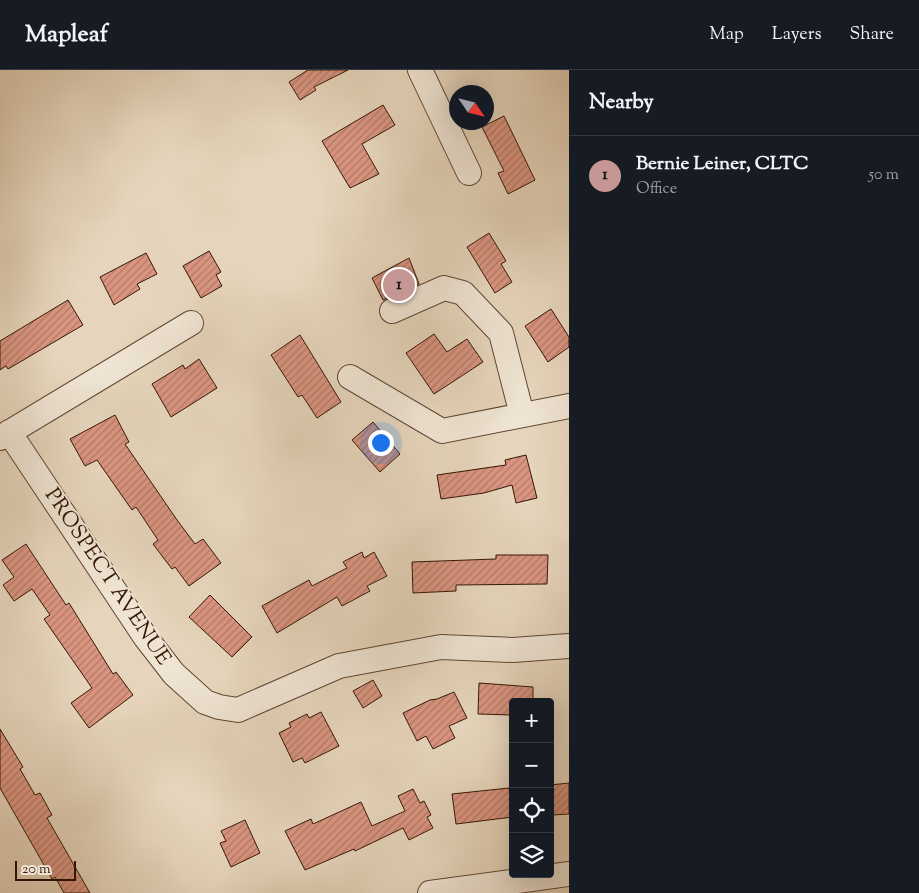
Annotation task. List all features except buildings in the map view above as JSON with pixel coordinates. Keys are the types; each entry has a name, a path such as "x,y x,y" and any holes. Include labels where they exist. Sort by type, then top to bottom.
{"street":[{"path":"420,70 469,173"},
{"path":"392,311 444,288 463,294 501,333 522,415"},
{"path":"5,435 191,323"},
{"path":"350,376 442,432 569,406"},
{"name":"PROSPECT AVENUE","path":"5,435 146,638 174,674 205,702 219,707 238,710 339,666 441,647 513,650 569,646"},
{"path":"430,893 569,874"}],"place":[{"name":"Bernie Leiner, CLTC","path":"399,285"}]}
